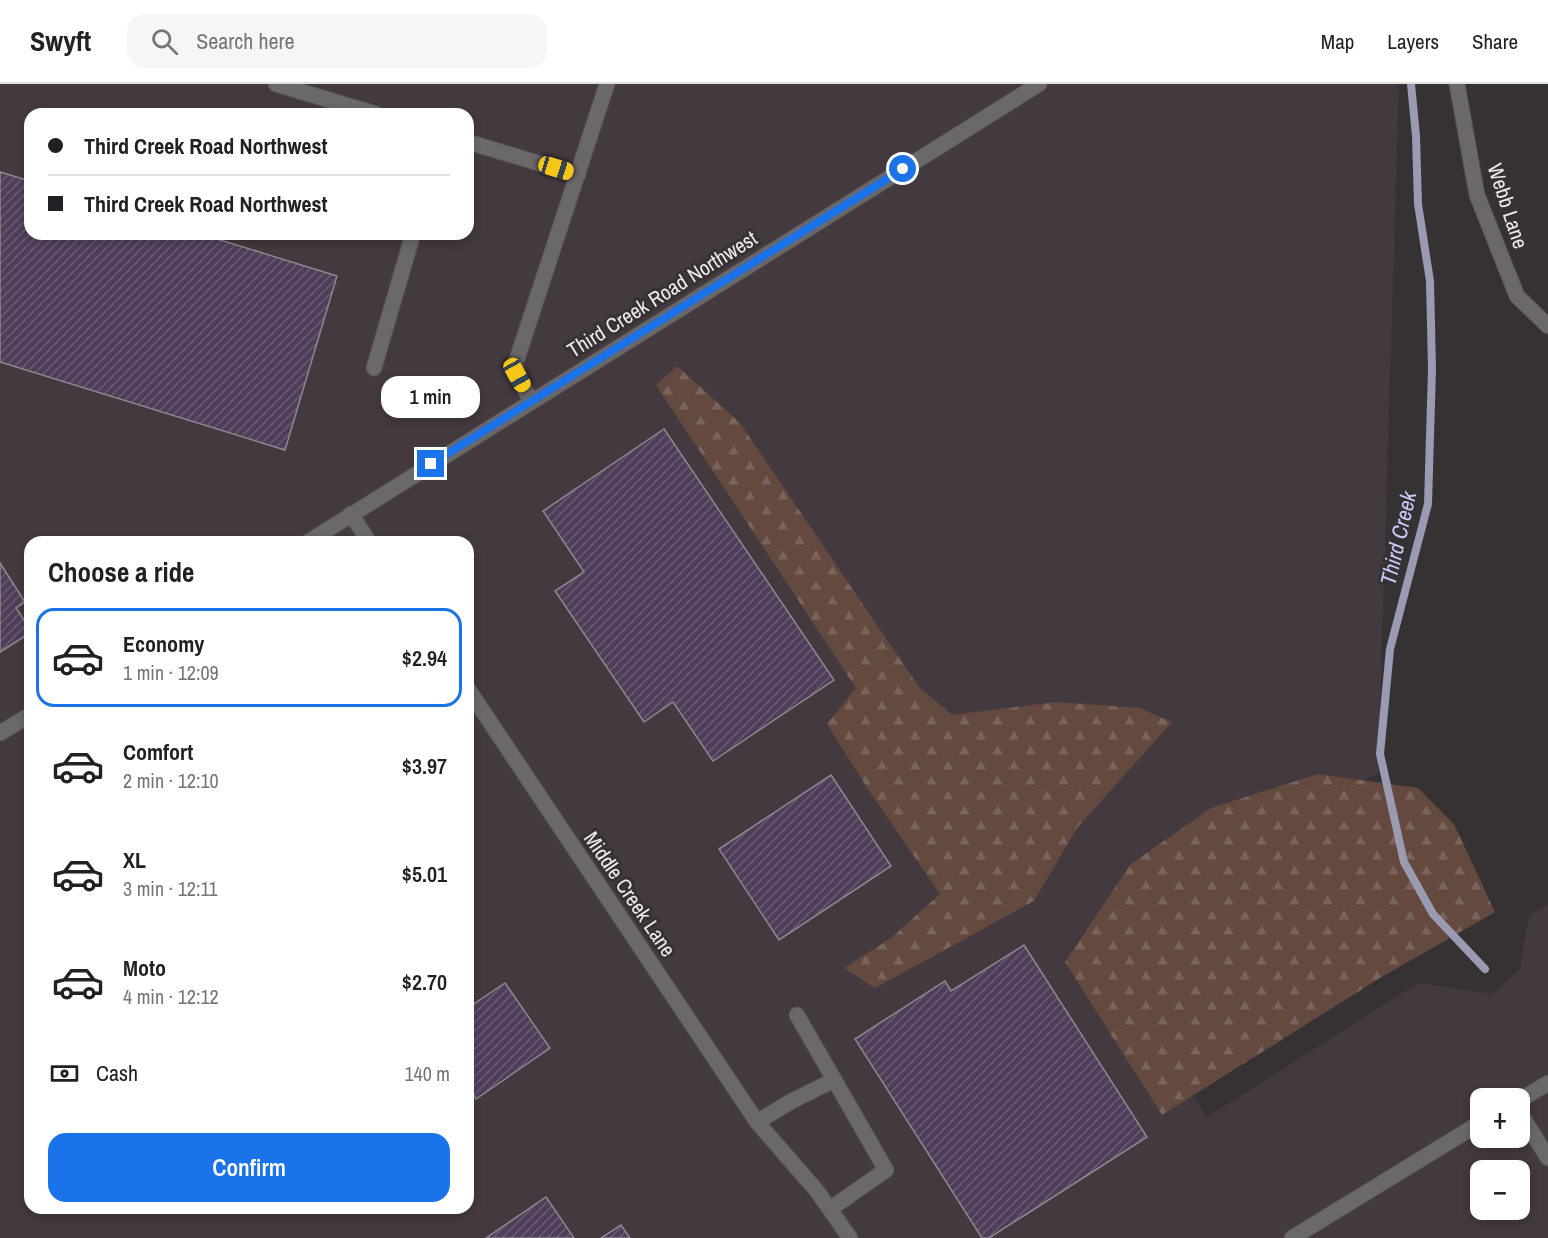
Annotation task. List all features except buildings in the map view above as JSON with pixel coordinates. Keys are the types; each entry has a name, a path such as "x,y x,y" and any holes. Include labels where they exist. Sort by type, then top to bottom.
{"street":[{"path":"276,84 356,108"},
{"path":"531,401 517,375 516,362 607,84"},
{"name":"Third Creek Road Northwest","path":"318,536 1040,84"},
{"name":"Webb Lane","path":"1457,84 1477,195 1517,296 1548,327"},
{"path":"474,144 578,175"},
{"path":"374,368 411,240"},
{"path":"351,514 365,536"},
{"name":"Middle Creek Lane","path":"474,698 757,1122 790,1158 850,1238"},
{"path":"0,733 24,719"},
{"path":"797,1016 886,1170 830,1209"},
{"path":"757,1122 834,1080"},
{"path":"1530,1094 1548,1083"},
{"path":"1530,1129 1548,1158"},
{"path":"1292,1238 1470,1130"}],"shaded area":[{"path":"0,84 1399,84 1378,773 1082,933 1207,1117 1418,983 1492,994 1521,968 1529,916 1548,904 1548,1238 0,1238"}],"green space":[{"path":"677,366 740,423 919,687 952,715 1057,702 1139,708 1172,722 1077,828 1034,901 875,988 844,968 891,938 940,894 869,791 827,724 856,688 656,385"},
{"path":"1318,774 1418,788 1454,824 1495,912 1380,978 1162,1115 1065,962 1131,864 1211,808"}],"waterway":[{"name":"Third Creek","path":"1411,84 1416,136 1418,204 1430,281 1432,369 1428,504 1390,649 1380,754 1404,862 1433,914 1485,969"}],"route":[{"path":"431,464 903,169"}]}
